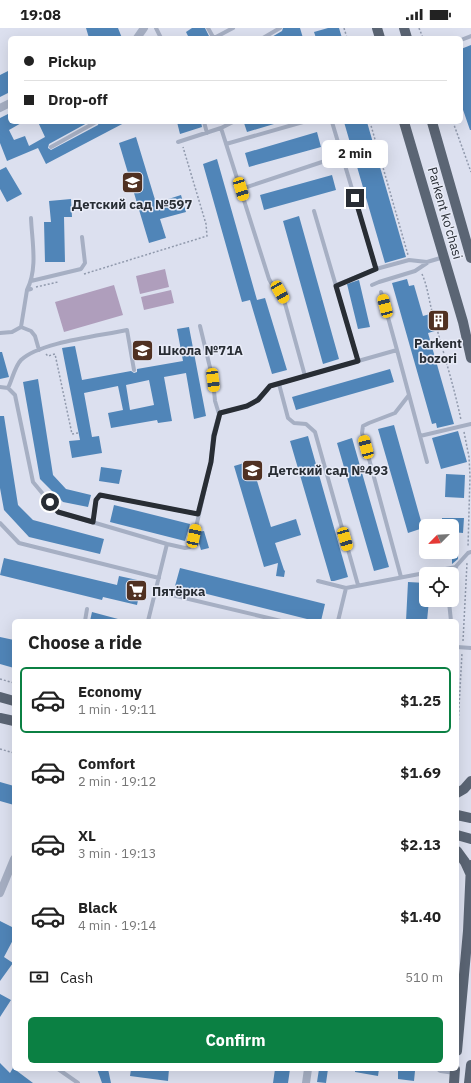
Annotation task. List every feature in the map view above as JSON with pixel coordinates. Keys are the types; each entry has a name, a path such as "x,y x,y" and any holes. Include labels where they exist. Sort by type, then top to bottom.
{"main road":[{"name":"Parkent ko'chasi","path":"405,124 463,322 471,358"},
{"name":"Parkent ko'chasi","path":"433,124 471,258"},
{"path":"0,697 12,700"},
{"path":"0,718 12,721"},
{"path":"459,791 471,781"},
{"path":"459,815 471,818"},
{"path":"459,836 471,839"},
{"path":"459,854 471,875"},
{"path":"459,1029 468,932 471,865"},
{"path":"469,1083 471,1066"},
{"path":"454,1083 455,1071"}],"street":[{"path":"0,893 12,864"},
{"path":"306,1083 308,1071"}],"lane":[{"path":"218,36 233,28"},
{"path":"266,36 280,28"},
{"path":"51,148 93,124"},
{"path":"205,124 207,133"},
{"path":"180,141 207,133 228,124"},
{"path":"226,144 297,124"},
{"path":"333,124 376,269"},
{"path":"221,128 269,280 272,286 280,292 284,300 305,376"},
{"path":"241,189 343,155"},
{"path":"314,211 358,361"},
{"path":"0,333 12,332 21,327 34,270 31,218"},
{"path":"31,281 81,269 85,262 82,237"},
{"path":"336,286 376,269 409,260 427,262 444,258"},
{"path":"372,285 415,271 427,262"},
{"path":"381,292 427,462"},
{"path":"0,387 8,388 15,395 33,482 58,512 167,544 185,548 190,547 194,536 211,462 214,436 219,414 215,401 213,380 200,326"},
{"path":"21,327 31,331 39,350"},
{"path":"8,388 20,361 45,346 126,330 134,370"},
{"path":"219,414 247,406 258,400 270,386 397,350"},
{"path":"279,384 288,418 294,423 306,424 315,432 358,586"},
{"path":"401,577 362,433 363,426 395,413 409,395"},
{"path":"420,436 471,424"},
{"path":"93,522 96,500 100,495 198,514"},
{"path":"0,523 19,543 159,578"},
{"path":"148,619 167,544"},
{"path":"456,567 468,553 471,552"},
{"path":"318,581 346,588 419,574"},
{"path":"338,619 346,588"},
{"path":"155,591 273,619"},
{"path":"450,607 451,619"},
{"path":"85,619 87,610"},
{"path":"459,647 471,648"},
{"path":"61,1071 78,1083"}],"path":[{"path":"454,124 471,172"},
{"path":"81,275 207,236 206,224 180,141"},
{"path":"29,290 60,281"},
{"path":"39,350 48,356 55,354 72,434 78,433"},
{"path":"0,679 12,682"},
{"path":"0,750 12,753"}],"shaded area":[{"path":"165,269 169,287 140,294 136,276"},
{"path":"114,285 123,315 64,332 55,302"},
{"path":"171,290 174,303 144,310 141,297"}],"building":[{"path":"86,28 118,28 121,36 88,36"},
{"path":"192,28 205,28 209,36 188,36 186,32"},
{"path":"283,28 300,28 302,36 273,36 282,31"},
{"path":"328,28 339,28 341,36 315,36 314,32"},
{"path":"471,45 471,130 463,110 463,48"},
{"path":"8,71 8,93 0,97 0,75"},
{"path":"8,114 8,124 20,124 9,130 14,140 25,136 29,146 45,137 39,124 85,124 49,144 48,148 51,150 98,124 122,124 46,164 38,148 7,161 0,143 0,118"},
{"path":"178,124 201,124 202,127 180,134"},
{"path":"244,124 274,124 247,132"},
{"path":"345,124 368,124 406,257 385,263"},
{"path":"317,132 321,147 249,167 245,153"},
{"path":"136,137 156,203 181,195 186,212 160,219 166,238 149,243 119,143"},
{"path":"217,159 257,300 265,298 287,370 272,374 250,300 242,302 203,164"},
{"path":"6,167 22,194 7,202 0,189 0,170"},
{"path":"332,175 336,190 264,210 260,195"},
{"path":"71,199 72,217 64,217 65,262 45,262 44,222 51,222 49,201"},
{"path":"299,216 339,359 323,364 283,221"},
{"path":"407,279 409,286 414,285 423,316 437,312 442,329 428,333 454,424 437,428 436,423 432,424 392,283"},
{"path":"359,280 370,327 358,329 347,284"},
{"path":"189,327 206,416 194,419 186,373 164,377 172,421 158,423 157,420 111,428 108,413 123,410 118,386 84,393 92,437 99,436 102,453 72,458 69,441 80,440 62,348 75,346 82,380 131,371 134,373 137,372 137,369 183,361 177,329","holes":["149,380 154,405 130,410 126,385"]},
{"path":"0,352 2,352 9,377 0,379"},
{"path":"390,369 394,382 296,410 292,397"},
{"path":"38,379 53,475 66,489 91,495 88,507 63,502 40,479 23,382"},
{"path":"0,416 4,416 18,505 33,520 104,539 100,554 29,537 4,510 0,488"},
{"path":"394,425 420,519 419,519 419,529 408,533 378,429"},
{"path":"458,431 467,462 441,469 432,438"},
{"path":"308,436 348,577 334,581 331,581 290,441"},
{"path":"352,438 389,567 374,571 337,443"},
{"path":"251,461 271,527 296,519 301,535 275,543 285,571 284,577 276,576 278,563 264,567 234,466"},
{"path":"101,467 122,470 119,484 99,481"},
{"path":"446,474 465,475 464,498 445,497"},
{"path":"114,505 190,524 185,541 110,522"},
{"path":"464,518 463,533 459,533 459,519 442,519"},
{"path":"204,531 209,548 201,550 197,537 198,532"},
{"path":"4,558 117,585 119,576 142,581 137,605 103,597 102,600 0,575"},
{"path":"452,559 458,559 452,564"},
{"path":"180,568 325,604 321,619 307,619 175,586"},
{"path":"408,582 419,583 419,607 428,607 427,619 406,619"},
{"path":"92,612 118,619 90,619"},
{"path":"0,637 12,640 12,667 0,664"},
{"path":"0,782 12,785 12,804 0,801"},
{"path":"0,921 12,927 12,942 4,957 12,962 12,964 0,981"},
{"path":"0,994 11,1000 0,1017"},
{"path":"0,1063 10,1073 12,1070 12,1071 17,1071 33,1083 0,1083"},
{"path":"98,1071 108,1071 111,1083 102,1083"},
{"path":"131,1071 169,1071 168,1081 130,1076"},
{"path":"275,1071 290,1071 288,1083 273,1083"},
{"path":"319,1071 328,1071 326,1083 317,1082"},
{"path":"355,1071 379,1071 378,1076"},
{"path":"398,1071 415,1071 414,1081 398,1079"}],"place":[{"name":"Детский сад №597","path":"132,182"},
{"name":"Parkent bozori","path":"438,321"},
{"name":"Школа №71А","path":"143,350"},
{"name":"Детский сад №493","path":"253,470"},
{"name":"Пятёрка","path":"137,591"}],"route":[{"path":"50,502 58,512 93,522 96,500 100,495 198,514 211,462 214,436 220,413 247,406 258,400 270,386 358,361 336,286 376,269 355,198"}]}
